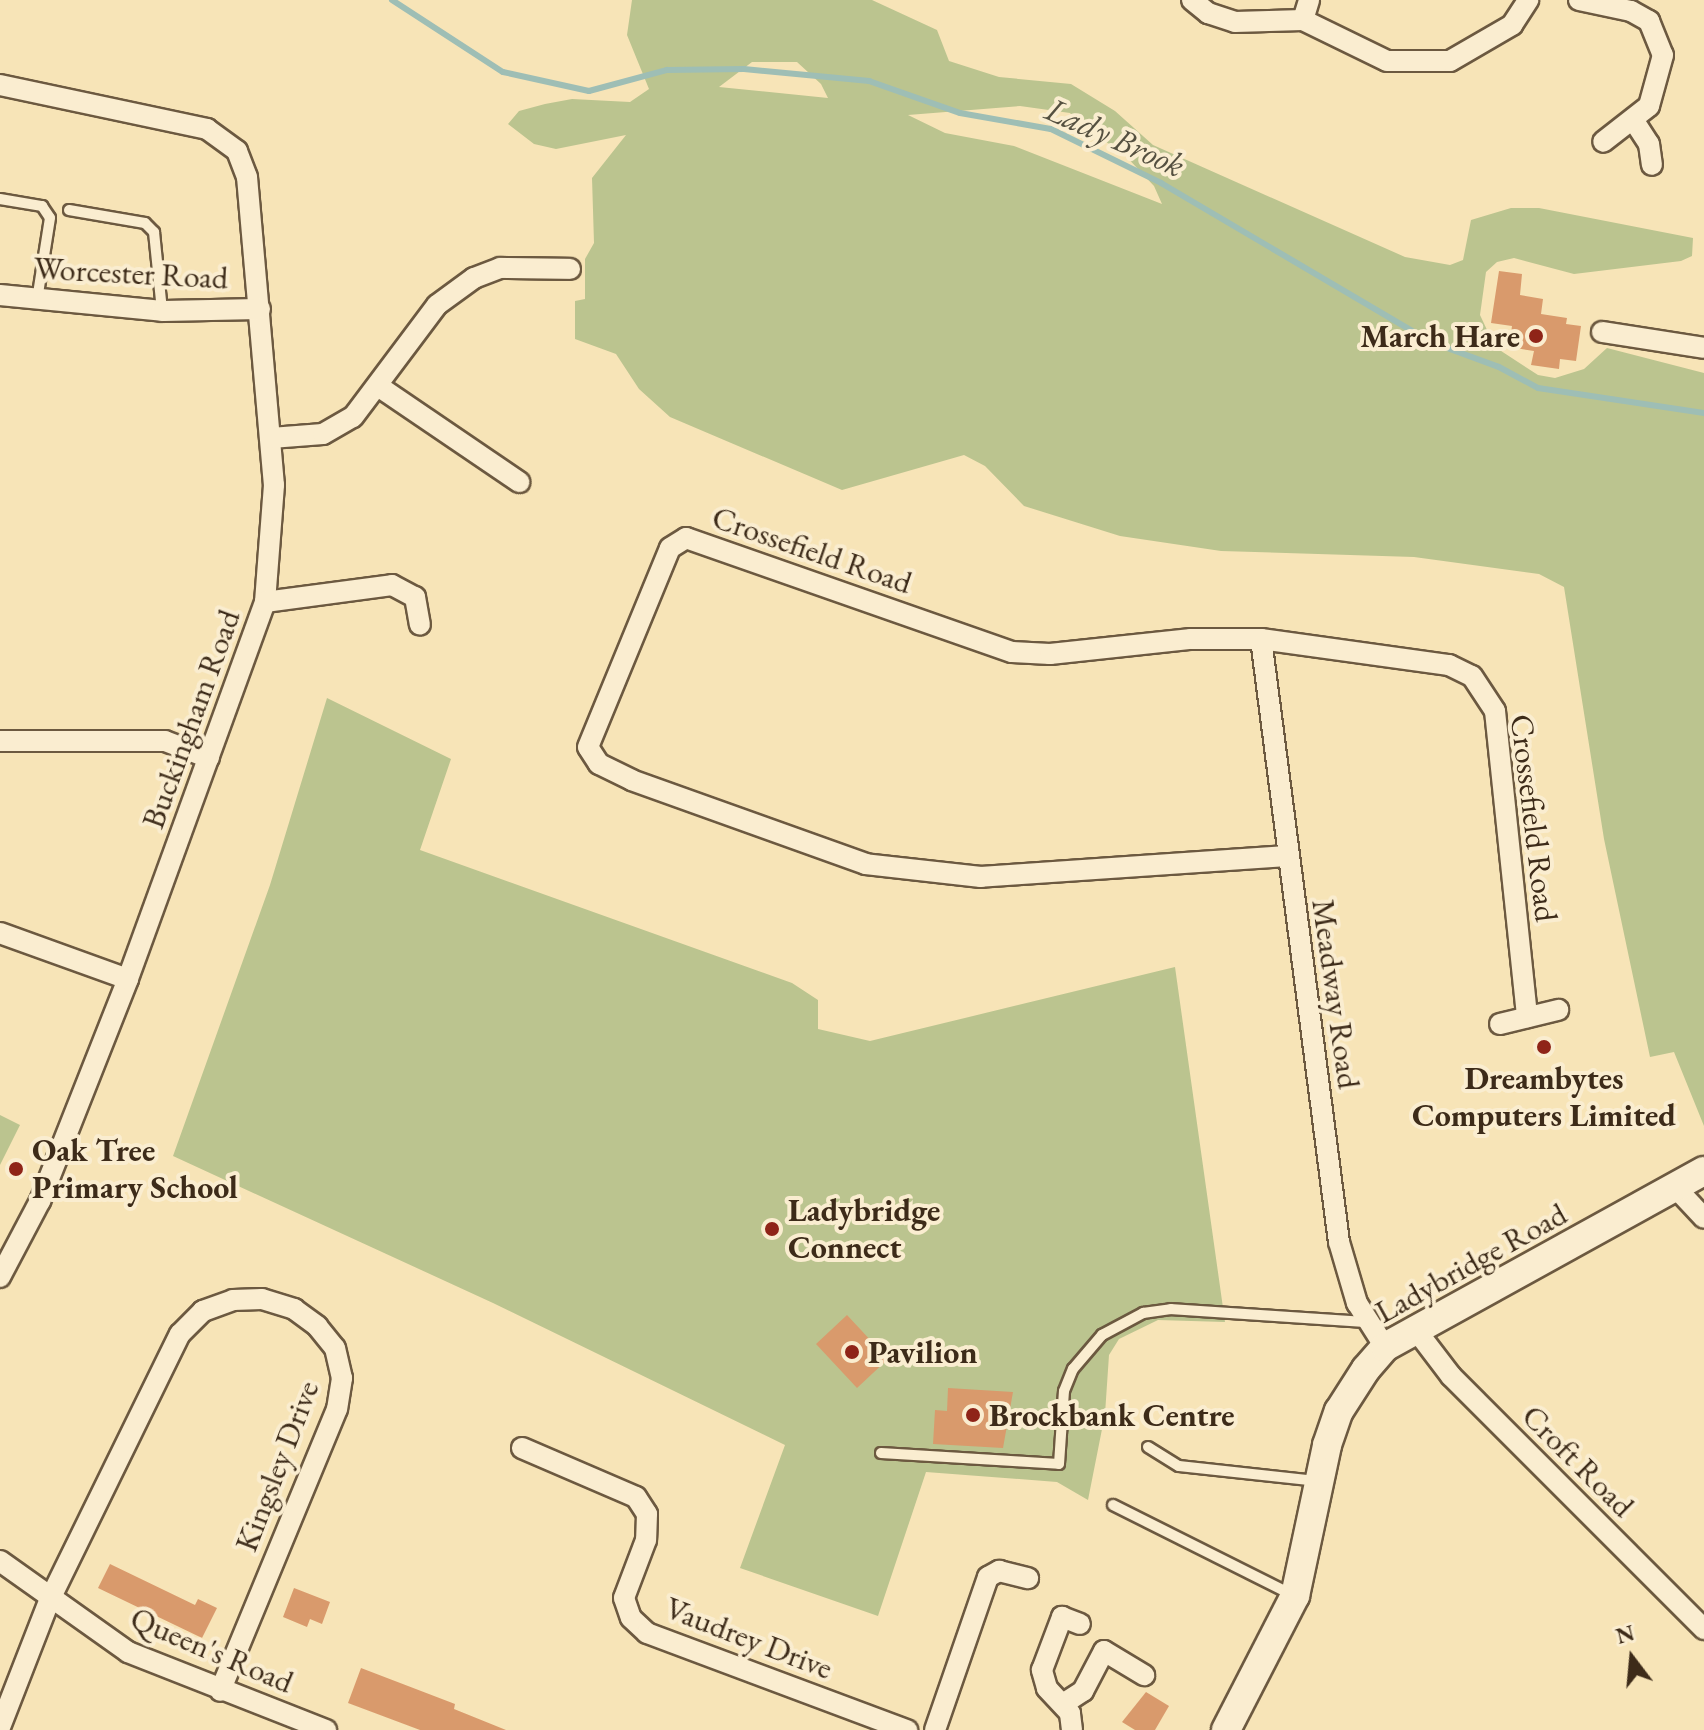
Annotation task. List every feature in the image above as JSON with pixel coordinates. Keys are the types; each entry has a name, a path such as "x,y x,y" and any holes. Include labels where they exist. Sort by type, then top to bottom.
{"street":[{"path":"1192,0 1208,13 1235,22 1306,10 1387,61 1450,61 1512,25 1528,0"},
{"path":"1579,0 1631,11 1649,21 1663,55 1656,91 1634,121 1603,142"},
{"name":"Buckingham Road","path":"0,85 207,129 237,151 247,177 260,309 271,438 273,534 265,602 128,979 40,1201 0,1277"},
{"path":"1634,121 1649,144 1652,165"},
{"path":"271,438 323,434 340,427 378,386 437,305 474,278 500,268 570,269"},
{"name":"Worcester Road","path":"0,295 162,311 260,309"},
{"path":"1602,332 1704,348"},
{"path":"378,386 519,482"},
{"name":"Crossefield Road","path":"1287,856 981,877 866,864 632,780 599,764 588,747 670,548 686,538 1012,652 1050,654 1191,639 1261,639 1449,665 1472,676 1495,711 1527,1017"},
{"path":"265,602 392,585 415,597 420,625"},
{"name":"Meadway Road","path":"1261,639 1339,1242 1351,1287 1368,1322 1385,1347"},
{"path":"0,741 165,741 209,758"},
{"path":"0,933 128,979"},
{"path":"1500,1024 1558,1010"},
{"name":"Ladybridge Road","path":"1226,1730 1295,1596 1339,1411 1354,1383 1385,1347 1704,1171"},
{"path":"1675,1187 1704,1218"},
{"name":"Kingsley Drive","path":"0,1727 50,1599 180,1334 203,1311 233,1300 262,1299 294,1309 335,1348 342,1378 337,1409 220,1691"},
{"name":"Croft Road","path":"1416,1330 1451,1376 1704,1629"},
{"name":"Vaudrey Drive","path":"522,1448 636,1497 647,1514 646,1540 624,1598 631,1618 647,1633 907,1730"},
{"name":"Queen's Road","path":"0,1561 128,1652 220,1691 326,1730"},
{"path":"935,1730 988,1577 999,1571 1028,1578"},
{"path":"1072,1730 1063,1704 1047,1688 1042,1670 1062,1617 1080,1624"},
{"path":"1063,1704 1083,1691 1104,1651 1144,1675"}],"lane":[{"path":"0,199 42,206 50,218 37,300"},
{"path":"69,210 145,223 154,232 162,311"},
{"path":"881,1453 1059,1464 1064,1391 1073,1369 1102,1335 1143,1313 1171,1309 1368,1322"},
{"path":"1148,1447 1179,1466 1320,1482"},
{"path":"1113,1505 1295,1596"}],"green space":[{"path":"632,0 872,0 937,30 949,61 999,77 1071,84 1115,111 1153,145 1405,257 1450,265 1463,260 1471,220 1511,208 1539,208 1693,238 1692,256 1681,261 1574,274 1514,258 1497,262 1486,272 1480,315 1495,347 1538,375 1555,378 1584,369 1607,348 1704,373 1704,1126 1674,1052 1650,1057 1604,839 1564,587 1539,574 1414,557 1221,551 1120,536 1024,506 985,466 964,455 842,490 670,417 639,389 616,354 575,339 575,301 585,299 585,259 594,243 592,178 626,135 556,149 534,144 508,124 519,111 545,104 572,99 630,102 649,89 627,35","holes":["752,62 797,62 821,84 828,98 719,87","1020,106 1070,113 1085,129 1122,152 1154,186 1162,204 1014,146 945,133 908,115"]},
{"name":"Ladybridge Connect","path":"327,698 451,759 420,850 792,983 818,1000 818,1029 870,1041 1175,967 1225,1322 1158,1320 1119,1339 1109,1355 1105,1414 1088,1500 1057,1482 926,1472 878,1616 740,1568 785,1445 493,1303 173,1156 270,885"},
{"path":"0,1115 20,1125 0,1165"}],"building":[{"path":"1499,271 1522,274 1520,295 1543,299 1541,314 1567,318 1566,324 1581,326 1576,361 1560,359 1559,369 1531,365 1534,351 1509,347 1512,326 1491,323"},
{"name":"Pavilion","path":"847,1315 888,1359 857,1388 816,1344"},
{"name":"Brockbank Centre","path":"948,1388 1013,1392 1003,1448 933,1444 935,1410 947,1411"},
{"path":"110,1564 195,1605 198,1599 217,1608 202,1638 98,1588"},
{"path":"294,1588 330,1602 322,1624 310,1619 307,1627 283,1617"},
{"path":"361,1668 455,1704 454,1709 506,1730 420,1730 348,1703"},
{"path":"1146,1692 1169,1706 1155,1730 1135,1730 1122,1722"}],"waterway":[{"name":"Lady Brook","path":"392,0 503,72 589,91 667,70 744,69 869,81 960,113 1051,129 1161,183 1431,342 1499,367 1538,388 1704,413"}],"place":[{"name":"March Hare","path":"1536,336"},
{"name":"Dreambytes Computers Limited","path":"1544,1047"},
{"name":"Oak Tree Primary School","path":"16,1169"},
{"name":"Ladybridge Connect","path":"772,1229"},
{"name":"Pavilion","path":"852,1352"},
{"name":"Brockbank Centre","path":"973,1415"}]}
